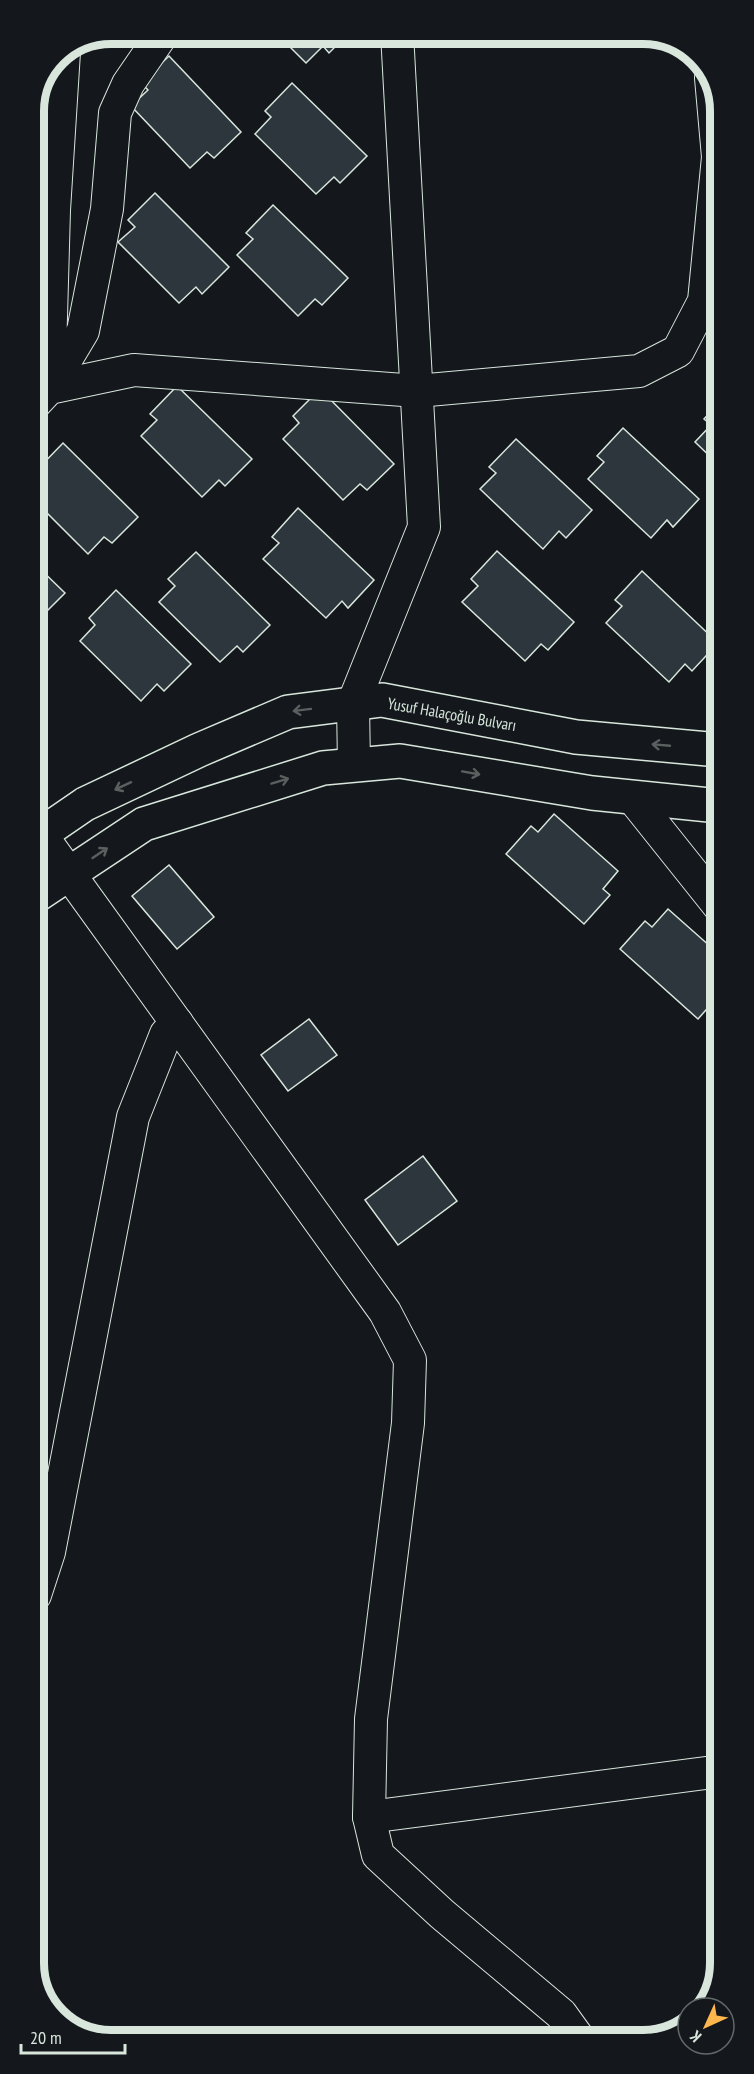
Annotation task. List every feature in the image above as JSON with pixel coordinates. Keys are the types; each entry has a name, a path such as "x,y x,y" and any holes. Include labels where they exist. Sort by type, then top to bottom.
{"street":[{"path":"44,391 82,331 107,209 115,113 128,84 155,44"},
{"path":"354,765 353,704 424,527 398,44"},
{"path":"44,353 63,63"},
{"path":"44,395 134,370 417,391 639,371 678,351 704,301 711,229"},
{"name":"Yusuf Halaçoğlu Bulvarı","path":"44,828 85,804 199,750 288,712 382,700 576,737 711,749"},
{"path":"44,891 144,824 323,768 400,761 592,793 711,805"},
{"path":"632,797 711,896"},
{"path":"44,843 70,874 385,1312 410,1360 408,1423 371,1719 369,1817 378,1855 435,1907 561,2014 573,2030"},
{"path":"44,1540 133,1117 166,1034 177,1023"},
{"path":"369,1817 711,1773"}],"building":[{"path":"287,44 338,44 329,53 323,46 306,63"},
{"path":"169,56 241,132 214,158 207,152 190,168 131,106 148,90 141,83"},
{"path":"292,83 367,156 340,183 334,177 316,194 255,134 271,117 265,111"},
{"path":"155,193 229,267 202,294 196,287 179,303 118,242 135,227 128,220"},
{"path":"273,205 348,278 322,305 315,299 298,316 237,255 253,239 246,233"},
{"path":"177,386 252,459 225,486 219,480 202,497 141,436 157,420 150,414"},
{"path":"320,389 394,464 367,490 360,484 343,500 283,439 299,423 293,416"},
{"path":"711,412 711,425 704,419"},
{"path":"711,425 711,457 695,442"},
{"path":"623,428 699,499 673,527 667,520 651,538 588,479 604,462 597,456"},
{"path":"516,439 592,510 566,538 559,531 543,549 480,489 496,473 489,467"},
{"path":"63,443 138,517 112,543 104,537 88,554 44,510 44,463"},
{"path":"298,508 374,580 348,608 342,601 326,618 263,559 279,543 272,537"},
{"path":"497,551 574,622 548,650 541,644 525,661 462,602 478,586 471,579"},
{"path":"196,552 270,625 243,652 237,646 220,662 159,602 175,586 168,579"},
{"path":"642,571 711,636 711,651 692,671 685,664 669,682 606,623 622,606 615,600"},
{"path":"44,573 65,593 44,614"},
{"path":"116,590 191,664 164,691 157,684 141,701 80,641 95,625 89,618"},
{"path":"554,814 618,871 603,889 610,895 584,924 506,854 531,826 538,832"},
{"path":"169,865 214,917 177,949 132,896"},
{"path":"668,909 711,947 711,1004 698,1019 620,949 645,921 652,927"},
{"path":"309,1019 337,1055 288,1091 261,1055"},
{"path":"423,1156 457,1201 398,1245 365,1200"}]}
